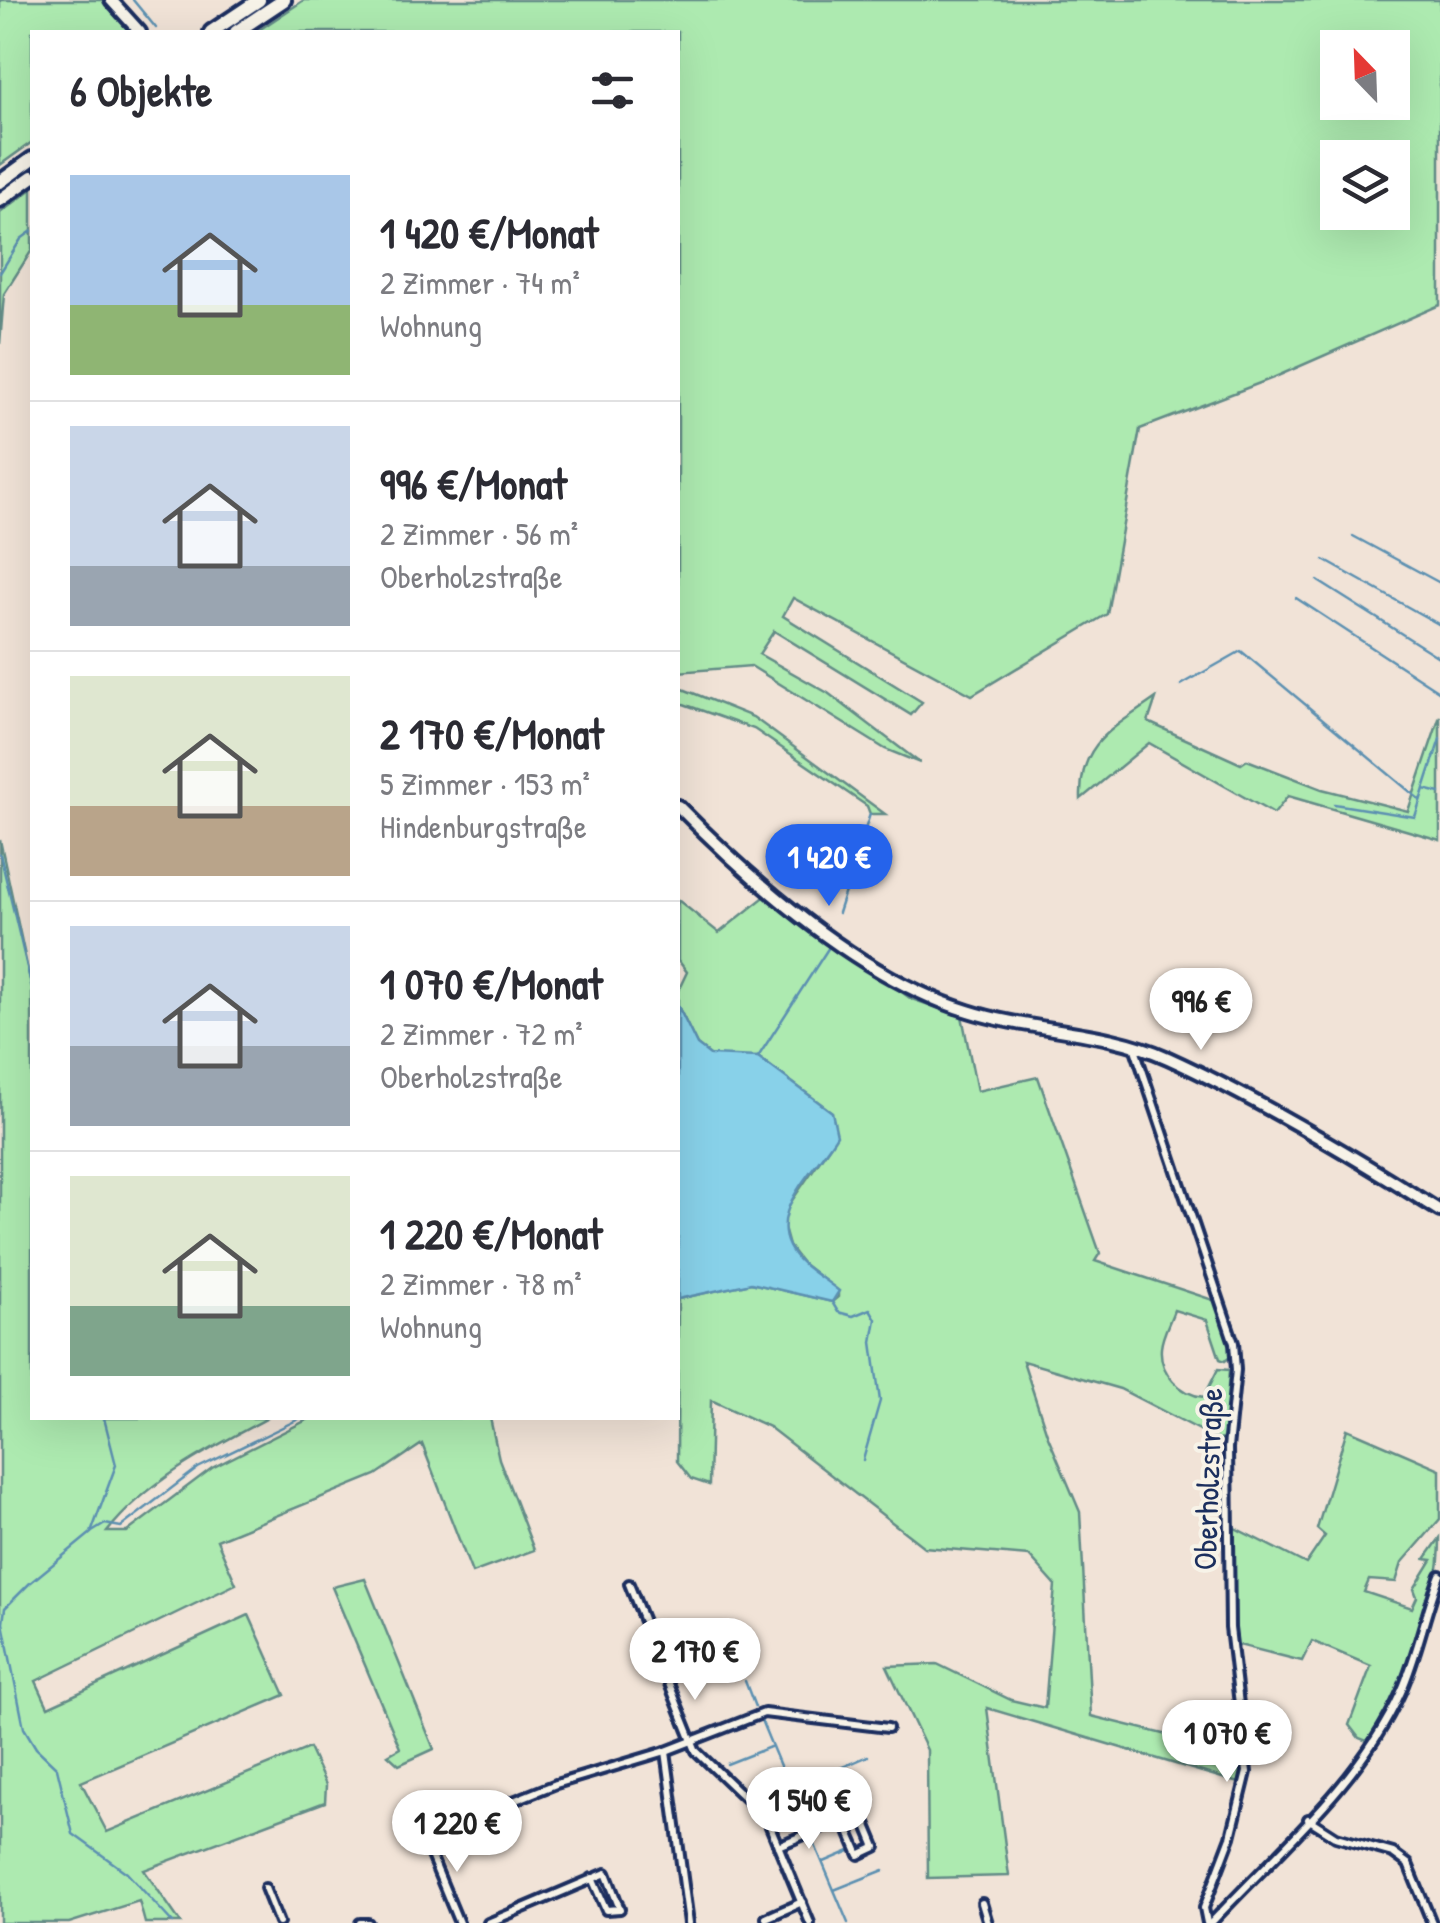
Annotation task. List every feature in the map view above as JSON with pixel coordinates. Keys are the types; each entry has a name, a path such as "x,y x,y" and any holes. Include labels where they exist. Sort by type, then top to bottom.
{"highway":[{"path":"214,30 258,0"},
{"path":"239,30 284,0"},
{"path":"0,182 30,160"},
{"path":"0,200 30,178"}],"street":[{"path":"112,0 138,30"},
{"path":"680,808 760,880 855,952 914,990 981,1015 1133,1044 1200,1075 1440,1211"},
{"name":"Oberholzstraße","path":"1133,1044 1230,1319 1235,1356 1228,1448 1230,1628 1247,1772 1231,1838 1204,1908 1209,1923"},
{"path":"1209,1923 1353,1770 1386,1720 1412,1662 1440,1574"},
{"path":"629,1584 692,1742 706,1764 760,1810 810,1923"},
{"path":"459,1923 425,1841 430,1834 556,1784 666,1751 764,1713 888,1728"},
{"path":"666,1751 689,1923"},
{"path":"778,1846 842,1818 861,1810 876,1848 858,1855 842,1818"},
{"path":"1308,1819 1336,1837 1393,1853 1408,1864 1432,1923"},
{"path":"488,1923 592,1878 606,1872 620,1909 606,1910 592,1878"},
{"path":"264,1888 280,1923"},
{"path":"766,1918 802,1902"},
{"path":"982,1903 988,1923"},
{"path":"360,1923 368,1923"}],"green space":[{"path":"0,0 103,0 130,30 30,30 30,143 0,165"},
{"path":"304,0 1440,0 1440,305 1273,378 1140,429 1107,614 972,695 793,598 783,616 922,702 911,715 774,631 759,654 828,693 920,763 885,749 751,666 680,672 680,30 259,30"},
{"path":"30,190 30,253 4,294 0,344 0,213"},
{"path":"680,688 753,717 885,814 870,814 867,806 754,729 680,703"},
{"path":"1156,698 1148,722 1241,764 1247,760 1322,789 1408,811 1440,716 1440,840 1288,796 1274,814 1149,743 1081,799 1086,763 1093,750 1113,728"},
{"path":"0,840 30,980 30,1420 264,1420 161,1481 107,1532 127,1532 212,1468 307,1420 490,1420 499,1459 534,1550 472,1573 422,1444 376,1475 217,1540 236,1584 36,1681 48,1707 249,1615 285,1695 81,1782 107,1832 309,1748 326,1785 325,1802 144,1870 181,1923 145,1923 139,1901 69,1923 0,1923"},
{"path":"768,894 911,999 962,1016 977,1091 1038,1077 1100,1253 1095,1261 1219,1302 1228,1329 1230,1357 1220,1359 1207,1320 1174,1310 1164,1333 1161,1357 1173,1381 1187,1392 1204,1397 1218,1369 1229,1370 1225,1438 1219,1440 1120,1389 1023,1361 1047,1434 1080,1512 1091,1716 1245,1754 1246,1785 987,1708 1009,1876 928,1878 927,1750 887,1666 937,1664 1011,1700 1045,1708 1055,1585 1029,1556 924,1547 769,1427 711,1400 709,1485 691,1479 677,1461 680,1299 751,1283 832,1302 838,1297 838,1291 802,1263 789,1246 784,1228 784,1212 831,1144 832,1112 758,1057 728,1059 710,1055 697,1045 680,1010 680,987 687,972 680,963 680,902 719,933"},
{"path":"1347,1429 1440,1469 1440,1519 1402,1563 1396,1582 1369,1580 1364,1592 1412,1608 1417,1597 1414,1589 1432,1560 1425,1559 1440,1538 1439,1565 1428,1618 1397,1695 1372,1743 1359,1738 1349,1725 1371,1666 1312,1641 1302,1661 1231,1643 1229,1525 1306,1564 1325,1536 1317,1529"},
{"path":"365,1579 434,1749 399,1765 388,1755 400,1748 332,1587"}],"water":[{"path":"680,1010 697,1045 710,1055 758,1057 832,1112 837,1135 794,1197 785,1230 789,1247 802,1263 839,1291 832,1302 751,1283 680,1299"}],"waterway":[{"path":"133,0 156,28"},
{"path":"0,273 21,239 30,232"},
{"path":"1353,536 1440,583"},
{"path":"1324,560 1440,625"},
{"path":"1318,581 1440,658"},
{"path":"1296,598 1440,692"},
{"path":"1181,685 1241,651 1420,800"},
{"path":"1334,804 1415,817 1440,739"},
{"path":"1424,789 1440,793"},
{"path":"838,913 870,814"},
{"path":"0,854 30,980"},
{"path":"758,1057 829,947"},
{"path":"832,1302 838,1312 853,1316 870,1309 876,1319 872,1342 880,1401 863,1460"},
{"path":"105,1420 116,1465 91,1533 5,1608 3,1623 24,1728 36,1748 57,1768 73,1834 127,1873 173,1923"},
{"path":"92,1532 105,1524 121,1527 198,1468 297,1420"},
{"path":"745,1681 755,1707"},
{"path":"761,1720 790,1790"},
{"path":"727,1764 770,1747"},
{"path":"799,1786 868,1756"},
{"path":"802,1795 857,1772"},
{"path":"793,1800 806,1827"},
{"path":"812,1838 848,1923"},
{"path":"824,1862 850,1851"},
{"path":"834,1890 884,1870"}]}
